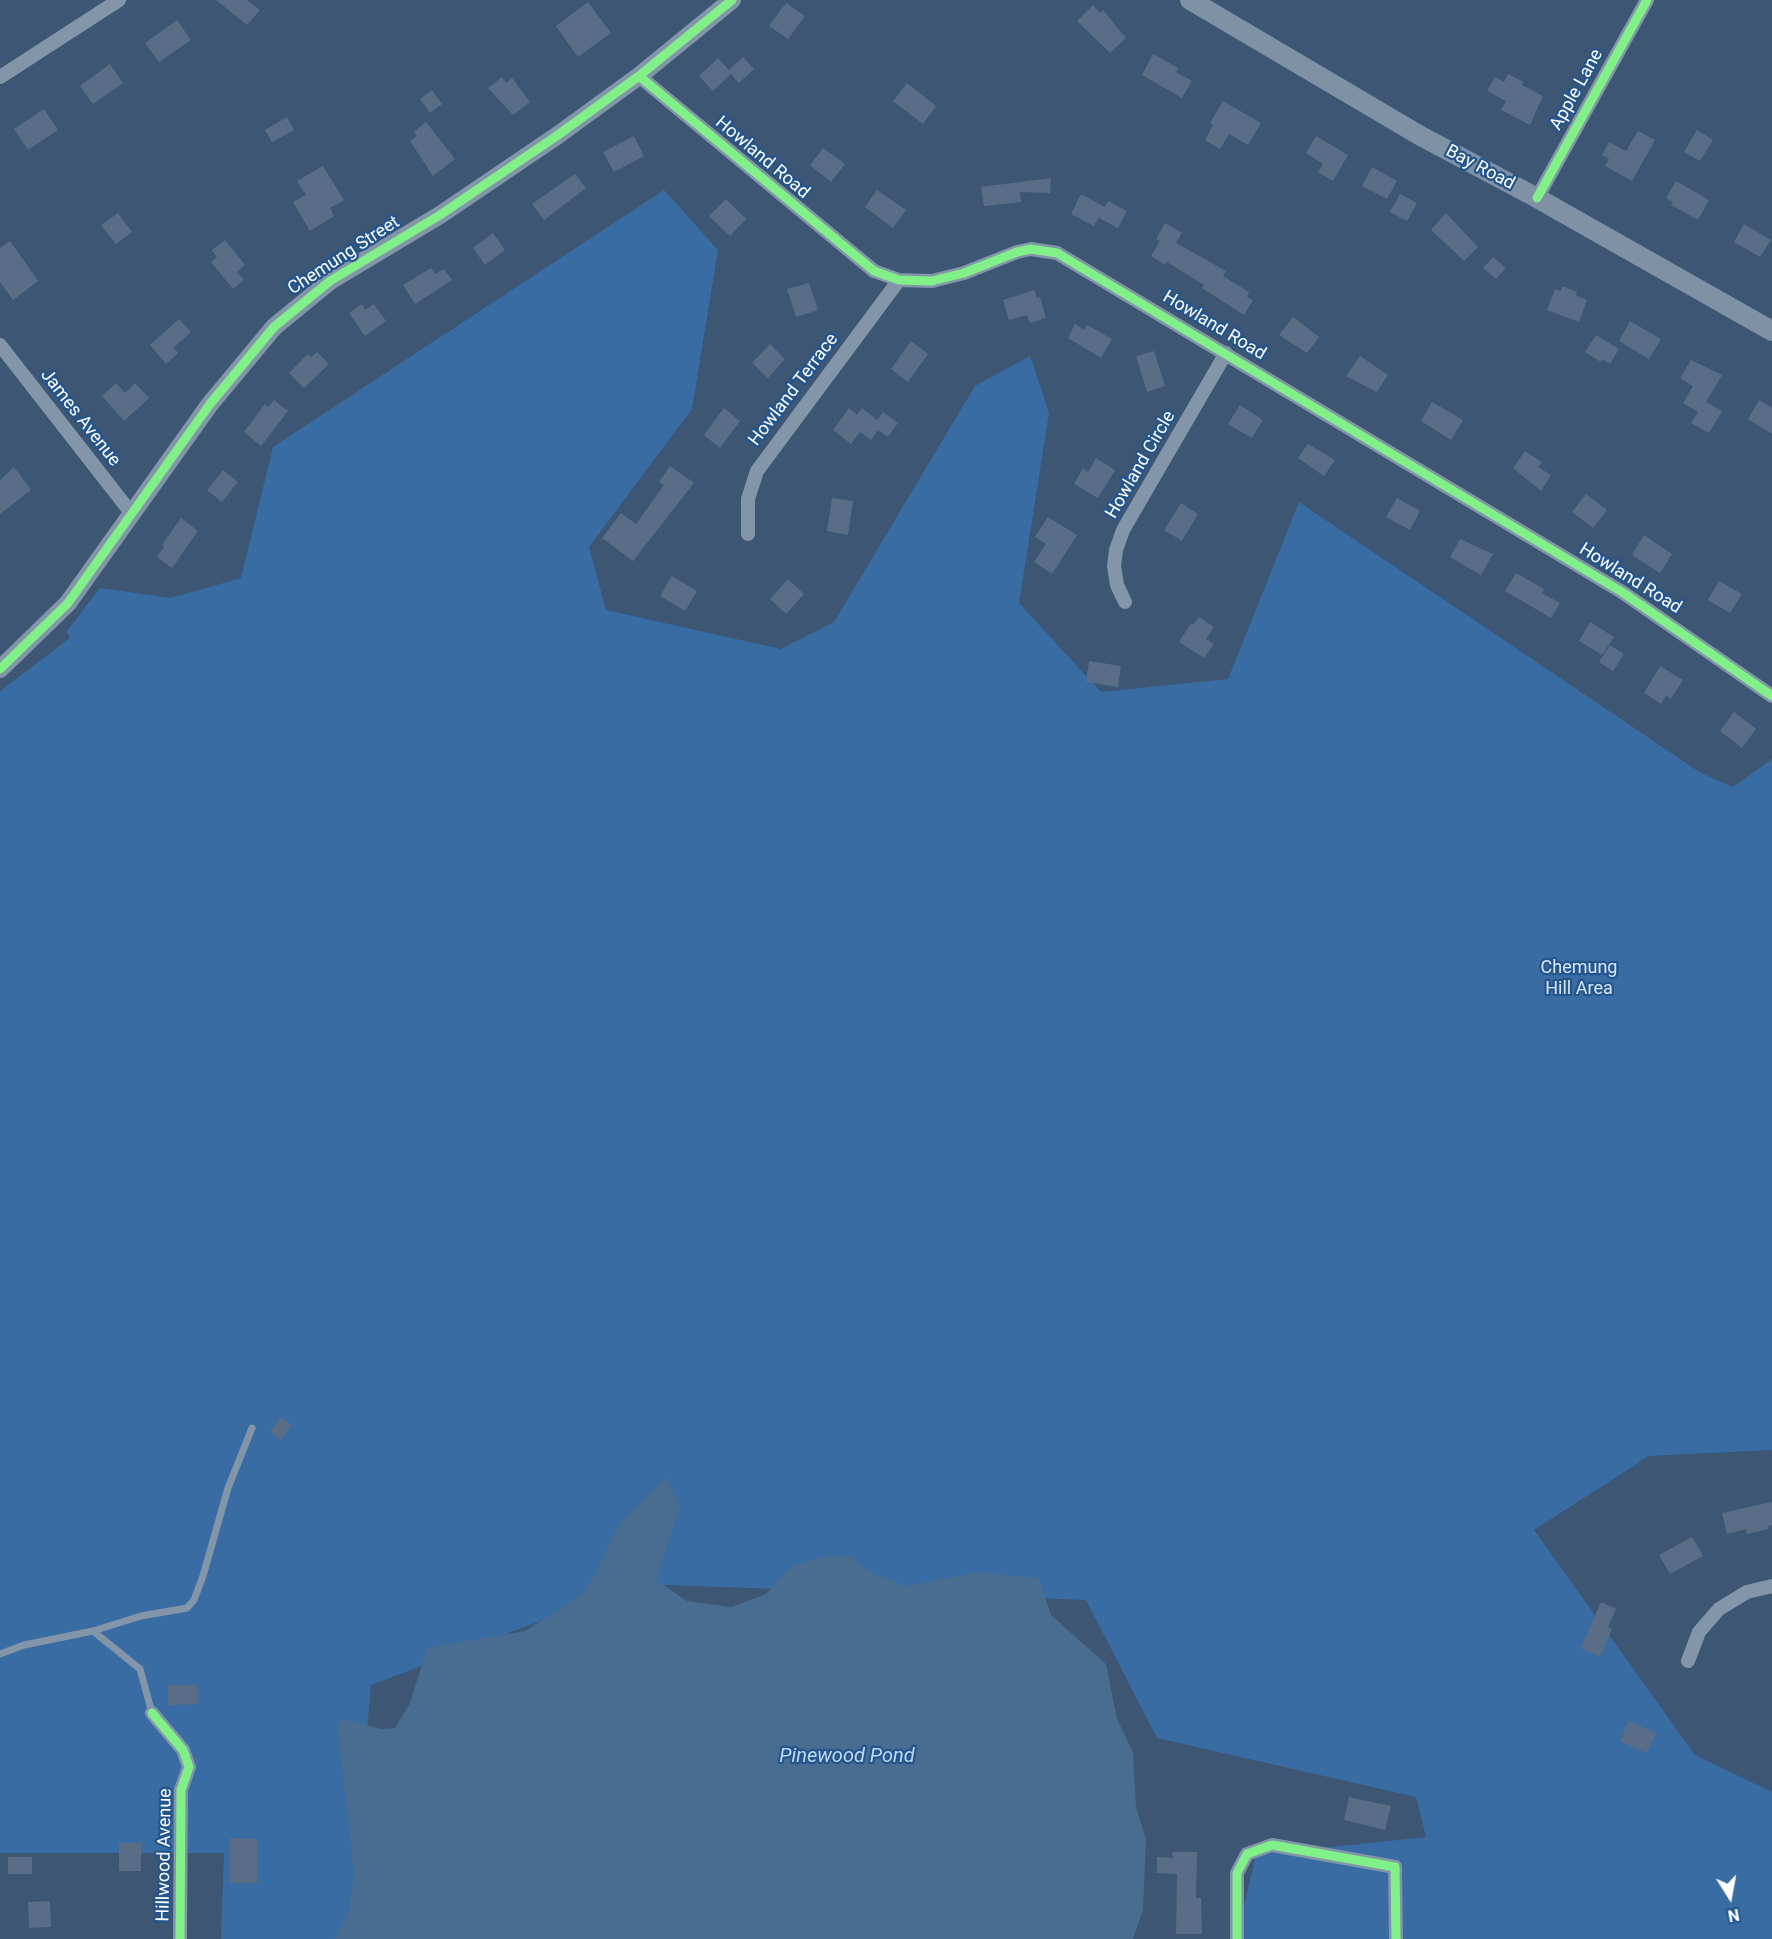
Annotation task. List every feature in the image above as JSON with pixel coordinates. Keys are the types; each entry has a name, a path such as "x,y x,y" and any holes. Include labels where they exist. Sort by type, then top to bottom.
{"main road":[{"name":"Bay Road","path":"1190,0 1419,135 1537,198 1772,331"}],"street":[{"path":"0,77 119,0"},
{"name":"Chemung Street","path":"0,669 68,603 210,404 258,344 291,312 354,266 440,215 511,168 639,76 732,0"},
{"name":"Apple Lane","path":"1537,198 1647,0"},
{"name":"Howland Road","path":"639,76 861,261 885,277 916,282 949,277 1017,252 1044,249 1071,259 1622,592 1772,696"},
{"name":"Howland Terrace","path":"748,534 748,499 757,471 899,280"},
{"name":"James Avenue","path":"0,345 132,514"},
{"name":"Howland Circle","path":"1125,602 1117,585 1114,567 1116,549 1123,530 1226,353"},
{"path":"1688,1661 1699,1632 1719,1609 1747,1592 1772,1586"},
{"name":"Hillwood Avenue","path":"152,1713 183,1750 189,1767 181,1790 180,1939"},
{"path":"1237,1939 1237,1873 1247,1854 1272,1845 1395,1867 1396,1939"}],"lane":[{"path":"0,1654 24,1645 93,1630 141,1616 181,1610 191,1604 203,1576 228,1488 252,1428"},
{"path":"93,1630 140,1669 152,1713"}],"green space":[{"name":"Chemung Hill Area","path":"664,190 718,250 692,409 589,547 606,610 781,649 834,622 975,386 1030,356 1049,413 1019,603 1101,692 1228,679 1299,502 1701,773 1733,787 1772,759 1772,1450 1649,1456 1534,1530 1695,1755 1772,1792 1772,1939 1236,1939 1256,1855 1426,1837 1416,1797 1157,1738 1086,1600 638,1584 371,1685 349,1939 221,1939 224,1853 0,1853 0,691 70,638 67,631 100,588 171,598 241,578 273,447"}],"water":[{"name":"Pinewood Pond","path":"666,1477 680,1506 656,1580 687,1601 731,1607 766,1594 792,1565 826,1556 850,1557 874,1574 907,1586 977,1572 1039,1578 1051,1615 1106,1664 1117,1719 1133,1752 1136,1807 1146,1839 1143,1910 1133,1939 335,1939 349,1910 354,1875 337,1723 344,1719 381,1729 395,1728 410,1703 427,1648 525,1631 568,1604 584,1592 620,1523"}],"building":[{"path":"216,0 247,0 260,10 247,25"},
{"path":"588,2 611,33 578,57 556,26"},
{"path":"786,3 805,16 788,39 769,26"},
{"path":"1093,5 1100,13 1103,10 1126,38 1110,53 1077,21"},
{"path":"177,20 191,40 159,62 145,43"},
{"path":"1153,54 1178,68 1176,72 1192,81 1182,98 1142,75"},
{"path":"743,57 754,69 739,83 731,74 713,91 699,76 718,58 729,70"},
{"path":"110,64 123,83 93,104 80,86"},
{"path":"1508,74 1524,82 1522,85 1543,96 1530,125 1501,110 1506,101 1487,91 1495,77 1504,82"},
{"path":"502,77 506,83 512,78 530,102 513,115 488,88"},
{"path":"907,83 936,106 923,124 893,101"},
{"path":"432,90 442,104 430,113 420,99"},
{"path":"1223,101 1261,123 1248,145 1229,134 1220,149 1205,140 1213,125 1210,123"},
{"path":"44,109 58,130 28,150 14,129"},
{"path":"287,117 294,130 272,142 265,130"},
{"path":"426,122 455,159 433,176 410,141 417,136 414,132"},
{"path":"1697,130 1713,140 1700,161 1684,152"},
{"path":"1638,131 1655,140 1632,181 1605,166 1609,159 1602,155 1609,142 1626,151"},
{"path":"634,136 644,156 614,172 603,152"},
{"path":"1316,136 1348,155 1333,181 1318,172 1323,164 1306,153"},
{"path":"823,148 845,164 831,182 810,165"},
{"path":"323,166 344,200 330,208 334,216 310,231 293,202 306,195 297,181"},
{"path":"1372,167 1397,181 1387,199 1362,186"},
{"path":"575,174 586,188 544,220 532,204"},
{"path":"1051,178 1050,193 1020,192 1021,202 984,206 981,187"},
{"path":"1676,181 1709,200 1698,220 1671,205 1673,202 1666,198"},
{"path":"877,190 906,210 893,228 865,207"},
{"path":"1081,194 1105,207 1094,226 1071,214"},
{"path":"1400,194 1417,203 1407,221 1390,212"},
{"path":"726,199 746,219 730,236 709,216"},
{"path":"1108,201 1127,211 1118,228 1099,218"},
{"path":"118,213 132,232 116,244 101,225"},
{"path":"1446,213 1478,247 1464,261 1431,230"},
{"path":"1165,223 1182,233 1176,243 1226,271 1223,276 1249,292 1247,297 1253,300 1244,315 1202,288 1204,285 1167,262 1165,265 1151,256 1160,241 1156,239"},
{"path":"1744,224 1771,240 1760,257 1734,242"},
{"path":"493,233 505,250 485,265 473,248"},
{"path":"225,240 245,265 237,272 244,280 233,289 211,262 217,257 212,250"},
{"path":"10,241 38,281 13,300 0,282 0,248"},
{"path":"1493,257 1506,268 1496,279 1483,268"},
{"path":"431,268 435,274 444,269 452,280 415,304 403,285"},
{"path":"809,283 818,310 796,317 787,289"},
{"path":"1562,286 1577,292 1576,296 1587,300 1579,322 1547,310 1555,289 1561,291"},
{"path":"1034,290 1037,298 1040,297 1046,318 1030,323 1027,315 1009,320 1003,300"},
{"path":"362,304 365,310 374,304 386,321 365,336 349,313"},
{"path":"1293,317 1319,337 1307,353 1279,335"},
{"path":"179,319 191,332 173,348 178,353 166,364 150,345"},
{"path":"1630,321 1661,339 1649,359 1619,341"},
{"path":"1075,324 1084,330 1087,325 1112,339 1101,358 1068,338"},
{"path":"1596,335 1619,349 1610,364 1602,359 1601,362 1585,352"},
{"path":"911,341 928,354 908,382 891,369"},
{"path":"770,344 785,359 768,378 752,363"},
{"path":"1154,351 1165,386 1147,392 1136,356"},
{"path":"317,352 329,364 304,388 289,373 308,354 311,357"},
{"path":"1360,356 1388,375 1377,392 1346,376"},
{"path":"1691,360 1722,375 1706,402 1722,411 1709,433 1691,423 1698,412 1683,403 1693,386 1680,378"},
{"path":"116,383 125,393 135,383 149,398 124,421 102,396"},
{"path":"274,400 288,411 261,446 244,432 265,404 268,407"},
{"path":"1759,400 1772,408 1772,434 1748,419"},
{"path":"1432,402 1463,420 1451,440 1421,421"},
{"path":"1240,405 1263,420 1252,438 1228,424"},
{"path":"724,408 740,421 720,448 704,435"},
{"path":"849,408 857,415 862,408 877,420 883,412 898,423 888,437 878,430 871,440 860,432 851,444 833,430"},
{"path":"1308,444 1335,460 1324,476 1298,458"},
{"path":"1525,451 1542,462 1538,467 1551,475 1541,491 1513,468"},
{"path":"1096,458 1115,470 1098,498 1074,484 1083,468 1088,472"},
{"path":"670,466 694,483 633,561 602,538 621,513 636,524 664,485 659,482"},
{"path":"14,467 31,490 0,514 0,480"},
{"path":"223,470 238,482 222,502 207,490"},
{"path":"1586,494 1607,510 1593,528 1572,512"},
{"path":"832,498 853,501 848,535 827,531"},
{"path":"1397,498 1420,511 1410,530 1386,517"},
{"path":"1181,503 1198,514 1182,541 1164,530"},
{"path":"1048,517 1077,535 1052,574 1034,562 1046,544 1035,537"},
{"path":"181,518 198,531 172,568 157,557 164,547 162,545"},
{"path":"1644,535 1672,554 1660,573 1632,555"},
{"path":"1460,539 1493,554 1481,575 1450,557"},
{"path":"1516,573 1544,589 1542,593 1560,603 1551,618 1505,591"},
{"path":"672,576 697,591 685,611 660,596"},
{"path":"788,579 804,594 786,614 770,599"},
{"path":"1719,581 1742,594 1730,613 1708,600"},
{"path":"1199,617 1214,627 1206,639 1214,644 1204,658 1179,642 1191,623 1193,625"},
{"path":"1590,622 1614,637 1602,655 1579,641"},
{"path":"1610,645 1624,654 1613,671 1599,662"},
{"path":"1089,661 1121,666 1118,687 1086,682"},
{"path":"1660,666 1683,680 1671,699 1666,696 1661,704 1644,693"},
{"path":"1734,712 1756,729 1742,748 1720,731"},
{"path":"281,1417 292,1425 281,1440 270,1431"},
{"path":"1772,1502 1772,1525 1768,1526 1769,1529 1747,1534 1746,1529 1727,1534 1722,1513"},
{"path":"1692,1537 1703,1556 1670,1574 1659,1555"},
{"path":"1601,1602 1616,1609 1608,1627 1612,1629 1600,1657 1581,1648"},
{"path":"168,1685 197,1685 197,1704 168,1705"},
{"path":"1629,1721 1656,1733 1647,1753 1620,1741"},
{"path":"1349,1797 1391,1806 1385,1830 1344,1820"},
{"path":"230,1838 257,1839 257,1883 230,1883"},
{"path":"119,1843 141,1843 141,1871 119,1871"},
{"path":"1172,1852 1197,1852 1196,1898 1201,1898 1202,1934 1176,1934 1177,1874 1157,1873 1157,1857 1173,1858"},
{"path":"8,1857 32,1857 32,1874 8,1874"},
{"path":"50,1901 51,1927 29,1928 28,1902"}],"cycle path":[{"path":"0,669 68,603 210,404 274,327 330,281 440,215 558,135 639,76 732,0"},
{"path":"1537,198 1647,0"},
{"path":"639,76 874,271 899,280 932,281 964,273 1017,252 1031,249 1057,253 1622,592 1772,696"},
{"path":"152,1713 183,1750 189,1767 181,1790 180,1939"},
{"path":"1237,1939 1237,1873 1247,1854 1272,1845 1395,1867 1396,1939"}]}
